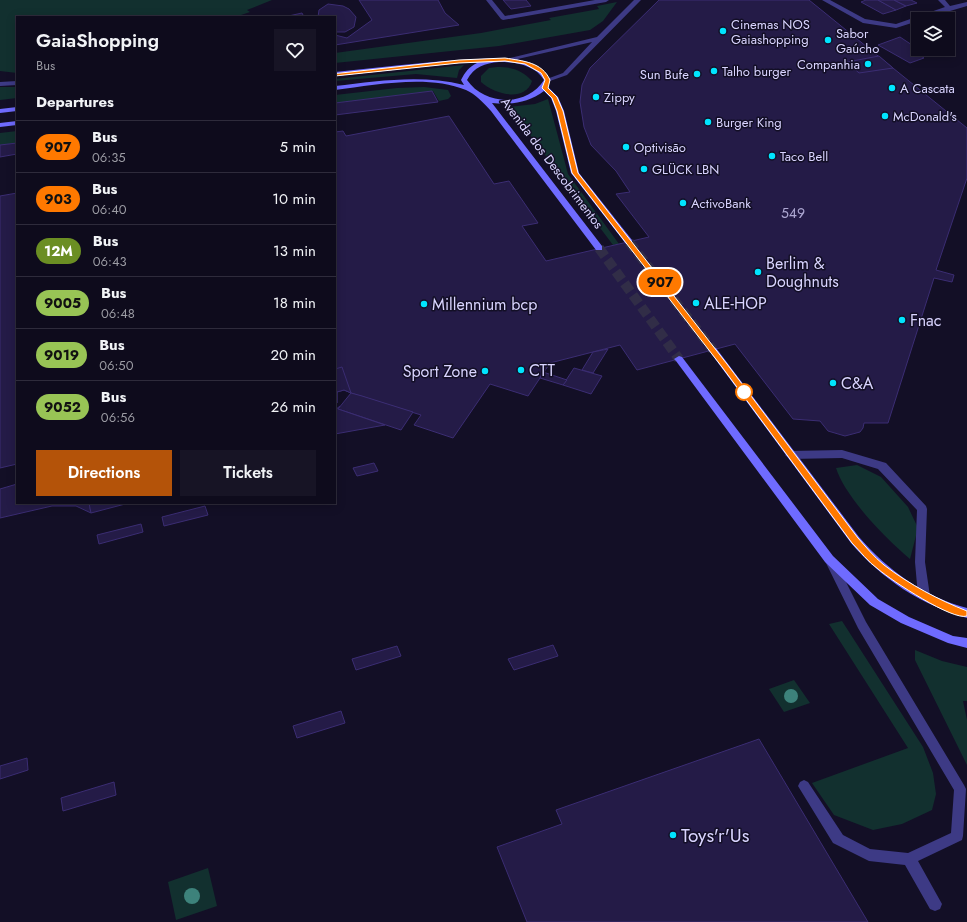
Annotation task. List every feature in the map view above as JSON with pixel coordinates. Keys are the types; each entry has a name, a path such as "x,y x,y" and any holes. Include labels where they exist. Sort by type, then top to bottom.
{"main road":[{"name":"Avenida dos Descobrimentos","path":"490,61 505,60 526,63 544,72 546,84 560,111 576,173 629,242"},
{"path":"336,74 459,61 490,61"},
{"path":"467,88 464,80 468,72 476,66 490,61"},
{"path":"336,88 397,81 427,80 452,83 467,88 481,97 506,101 523,100 536,95 546,84"},
{"name":"Avenida dos Descobrimentos","path":"481,97 494,109 599,248"},
{"path":"0,111 16,109"},
{"path":"0,125 16,123"},
{"path":"713,350 855,540 880,566 924,596 954,610 967,613"},
{"path":"679,359 829,559 874,602 905,620 952,640 967,643"}],"street":[{"path":"489,0 503,18 606,0"},
{"path":"546,84 565,74 638,0"},
{"path":"825,0 863,21 896,26 949,8 967,4"},
{"path":"941,0 949,8"},
{"path":"505,60 599,40"},
{"path":"0,84 16,83"},
{"path":"790,455 842,454 882,466 922,508 920,562 924,596"},
{"path":"804,786 838,839 869,855 909,860 957,836 960,789 862,625 829,559"},
{"path":"909,860 935,904"}],"green space":[{"path":"0,0 272,0 247,10 250,12 238,16 16,16 16,73 0,71"},
{"path":"617,2 603,21 590,30 499,46 336,63 336,53 481,33 551,20 549,18 599,9 597,6"},
{"path":"464,65 459,70 457,78 416,74 336,81 336,79"},
{"path":"497,67 516,70 524,74 532,81 528,88 523,92 516,94 501,93 493,90 481,82 481,76 489,68"},
{"path":"0,87 16,87 16,98 0,100"},
{"path":"424,87 448,90 451,96 448,99 439,101 433,91 336,103 336,95 397,88"},
{"path":"548,99 568,174 619,244 613,245 509,107 535,104"},
{"path":"16,131 16,143 0,145 0,133"},
{"path":"857,465 881,477 908,507 918,528 910,559 867,517 848,492 836,468"},
{"path":"842,621 923,747 933,773 936,794 932,810 902,824 873,830 834,815 812,783 908,748 829,624"},
{"path":"915,650 942,661 967,667 967,701 963,701 967,720 967,765 915,660"},
{"path":"794,680 810,703 784,712 769,689"},
{"path":"208,868 217,906 176,920 168,882"}],"building":[{"path":"359,0 438,0 445,13 459,25 336,45 336,35 347,38 372,20"},
{"path":"503,0 526,0 531,6 511,9"},
{"path":"659,0 809,0 967,128 967,178 936,270 954,275 952,282 934,278 888,423 864,423 860,432 845,436 828,431 820,421 793,419 735,344 637,370 620,345 550,363 528,396 490,384 453,438 414,425 421,415 344,390 337,392 336,402 336,132 343,131 346,136 449,116 494,184 509,181 538,223 522,226 546,261 649,237 616,194 630,192 616,171 591,145 584,127 580,102 582,85 590,68"},
{"path":"866,0 878,0 896,10 883,14 861,2"},
{"path":"878,0 894,0 906,6 896,10"},
{"path":"894,0 911,0 917,3 906,6"},
{"path":"328,4 343,6 349,9 356,17 354,27 345,32 336,32 336,16 318,16 319,10"},
{"path":"302,13 304,16 288,16"},
{"path":"900,37 911,44 911,56 921,56 924,58 910,63 878,45"},
{"name":"Companhia","path":"879,56 893,68 859,73 847,62"},
{"path":"432,91 438,102 336,115 336,103"},
{"path":"16,143 16,154 0,157 0,145"},
{"path":"16,193 16,464 0,468 0,196"},
{"path":"608,349 593,373 582,370 593,352"},
{"path":"342,367 351,393 344,390 337,392 337,403 336,402 336,369"},
{"path":"574,368 602,376 591,394 563,385"},
{"path":"543,372 567,380 563,385 540,378"},
{"path":"351,393 413,412 401,430 338,409"},
{"path":"340,406 338,409 385,425 336,434 336,409"},
{"path":"374,463 378,471 357,476 353,468"},
{"path":"16,484 16,504 89,504 91,513 76,506 52,506 0,518 0,489"},
{"path":"89,504 125,504 91,513"},
{"path":"205,506 208,515 164,526 162,517"},
{"path":"141,524 143,532 99,544 97,535"},
{"path":"553,645 558,656 514,670 508,659"},
{"path":"397,646 401,656 356,670 352,659"},
{"path":"341,711 345,723 297,738 293,726"},
{"name":"Toys'r'Us","path":"759,739 868,922 527,922 497,847 562,824 556,810"},
{"path":"27,758 28,770 0,779 0,766"},
{"path":"114,782 116,795 63,811 61,798"}],"tunnel":[{"path":"629,242 713,350"},
{"path":"599,248 679,359"}],"bus line":[{"name":"907","path":"336,74 459,61 497,60 526,63 544,72 547,80 545,88 554,97 560,111 576,173 666,289 855,540 880,566 924,596 954,610 967,613"}],"place":[{"name":"Cinemas NOS Gaiashopping","path":"723,31"},
{"name":"Sabor Gaúcho","path":"828,40"},
{"name":"Companhia","path":"868,64"},
{"name":"Talho burger","path":"714,71"},
{"name":"Sun Bufe","path":"697,74"},
{"name":"A Cascata","path":"892,88"},
{"name":"Zippy","path":"596,97"},
{"name":"McDonald's","path":"885,116"},
{"name":"Burger King","path":"708,122"},
{"name":"Optivisão","path":"626,147"},
{"name":"Taco Bell","path":"772,156"},
{"name":"GLÜCK LBN","path":"644,169"},
{"name":"ActivoBank","path":"683,203"},
{"name":"Berlim & Doughnuts","path":"758,272"},
{"name":"ALE-HOP","path":"696,303"},
{"name":"Millennium bcp","path":"424,304"},
{"name":"Fnac","path":"902,320"},
{"name":"CTT","path":"521,370"},
{"name":"Sport Zone","path":"485,371"},
{"name":"C&A","path":"833,383"},
{"name":"Toys'r'Us","path":"673,835"}]}
